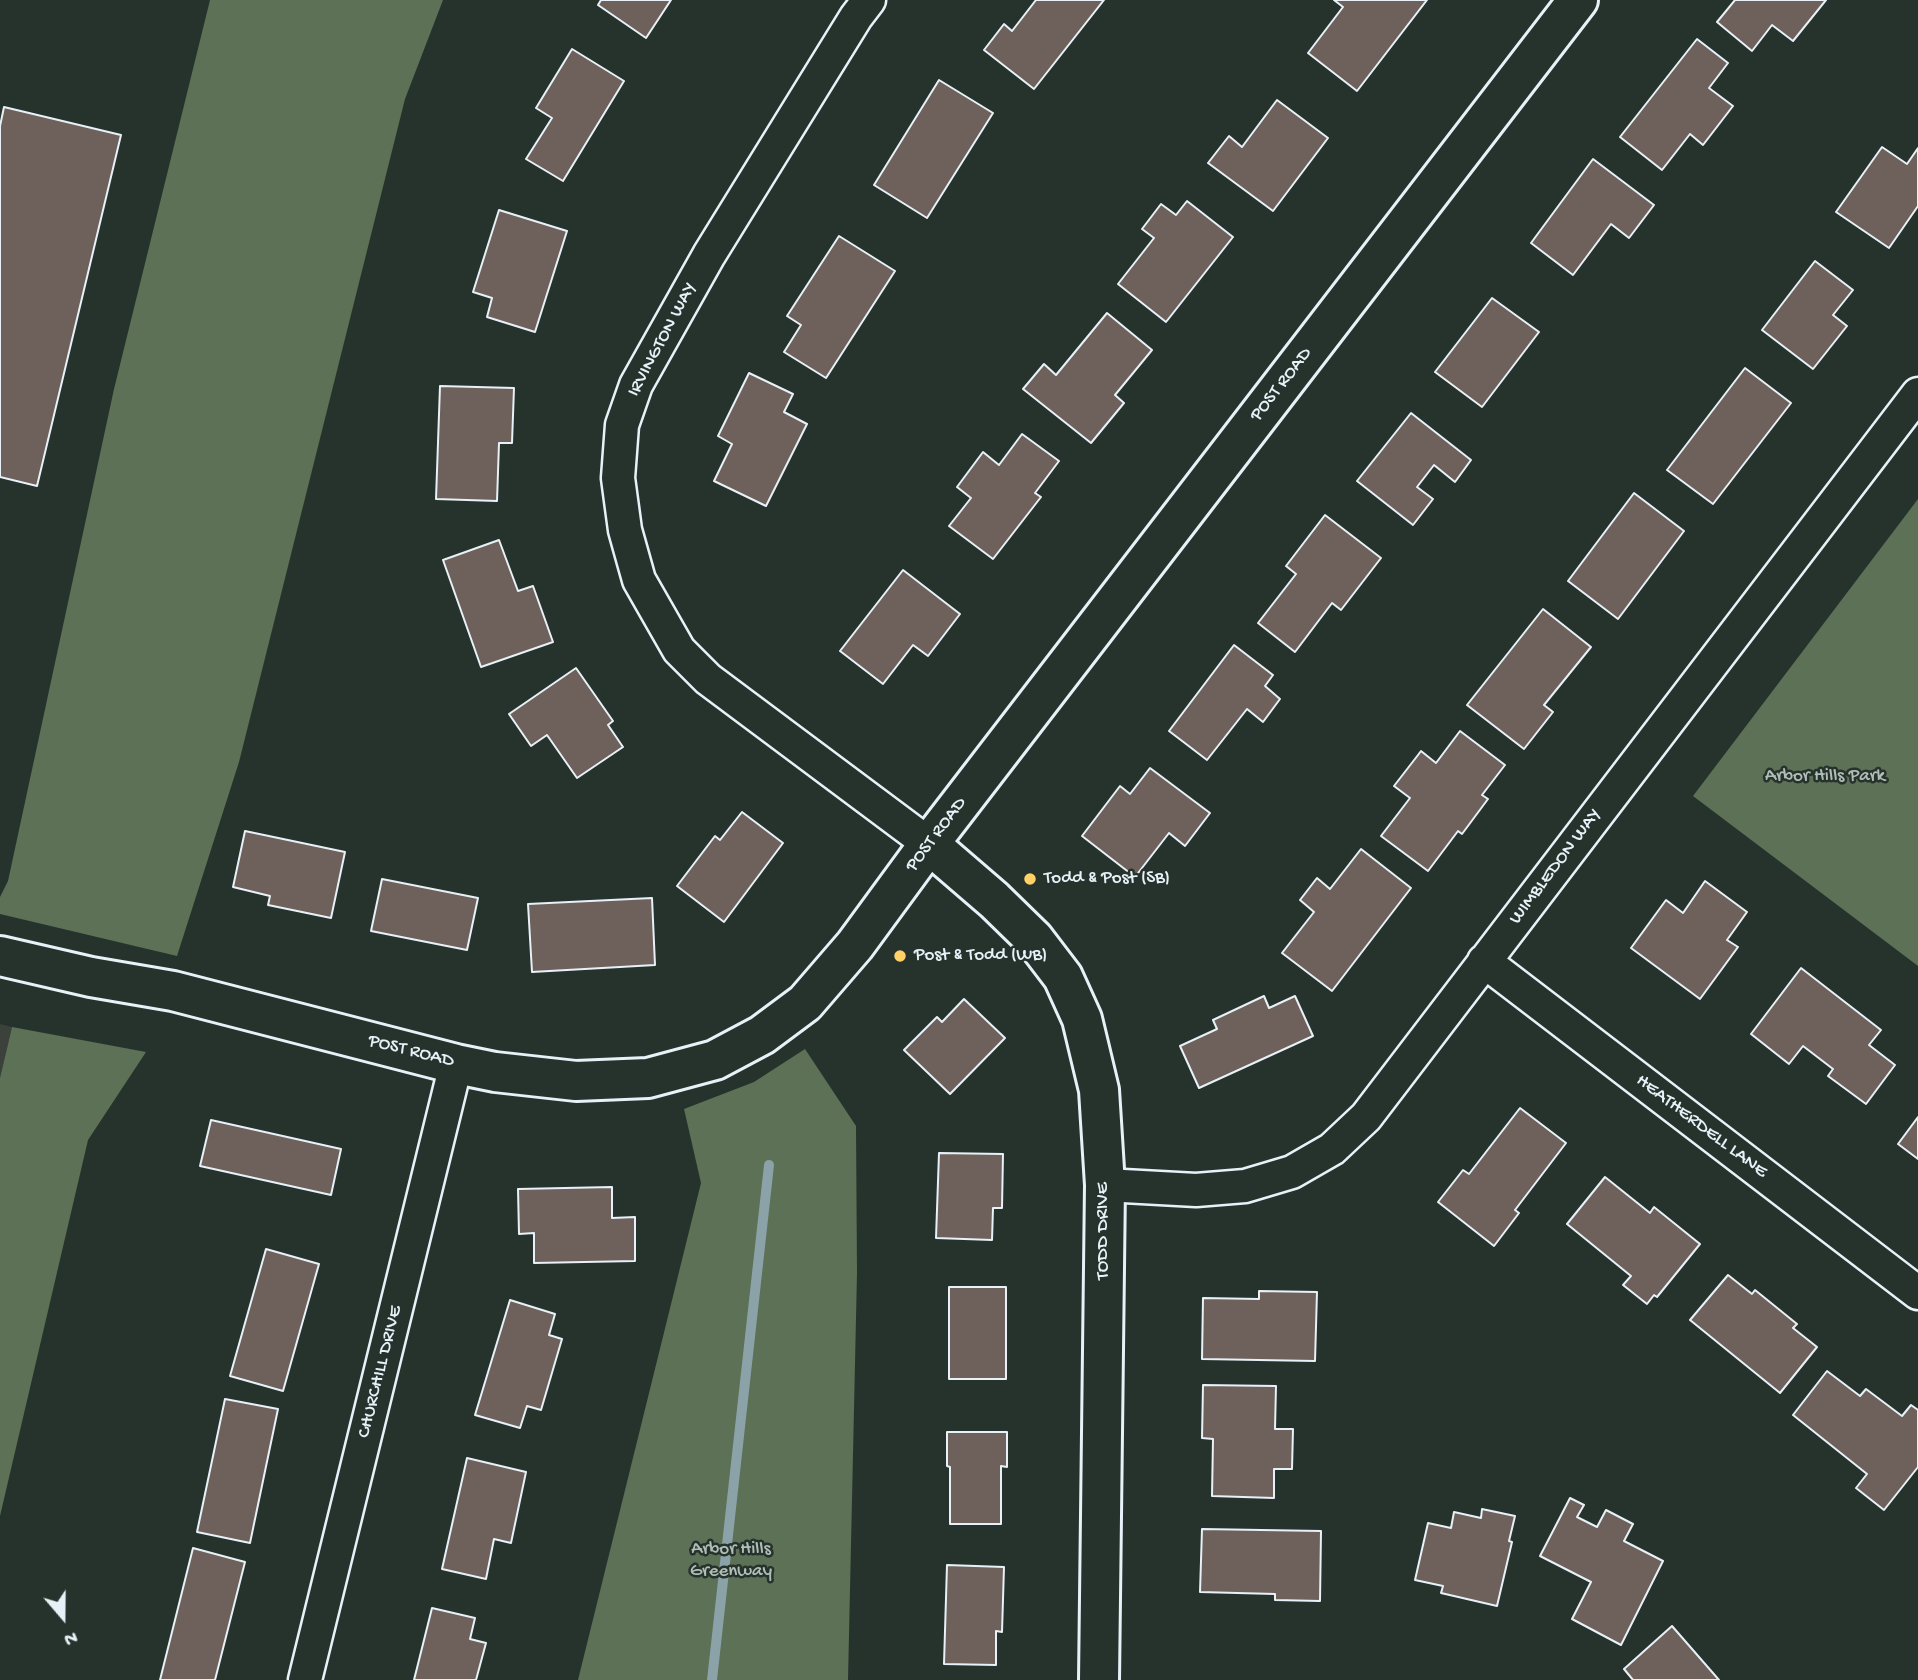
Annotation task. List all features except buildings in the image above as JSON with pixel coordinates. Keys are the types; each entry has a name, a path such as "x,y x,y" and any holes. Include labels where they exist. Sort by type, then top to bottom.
{"street":[{"name":"IRVINGTON WAY","path":"869,0 709,255 636,384 622,425 618,478 625,530 639,580 679,650 708,679 929,844"},
{"name":"POST ROAD","path":"0,956 173,991 495,1072 576,1081 648,1078 715,1060 762,1035 806,1003 855,945 929,844 1578,0"},
{"name":"WIMBLEDON WAY","path":"1105,1185 1196,1190 1244,1185 1292,1172 1332,1149 1366,1117 1918,394"},
{"name":"TODD DRIVE","path":"929,844 1034,939 1063,977 1082,1019 1099,1090 1105,1185 1099,1680"},
{"name":"HEATHERDELL LANE","path":"1484,961 1918,1293"},
{"name":"CHURCHILL DRIVE","path":"305,1680 456,1063"}],"shaded area":[{"path":"0,1024 12,1027 0,1078"}],"green space":[{"path":"210,0 443,0 405,99 239,762 177,956 0,914 0,897 8,881 114,389"},
{"name":"Arbor Hills Park","path":"1918,499 1918,966 1693,796"},
{"path":"12,1027 146,1052 88,1140 0,1516 0,1078"},
{"name":"Arbor Hills Greenway","path":"805,1049 856,1126 857,1273 848,1680 578,1680 701,1183 684,1109 754,1082"}],"waterway":[{"path":"712,1680 769,1165"}],"place":[{"name":"Todd & Post (SB)","path":"1030,879"},
{"name":"Post & Todd (WB)","path":"900,956"}]}
